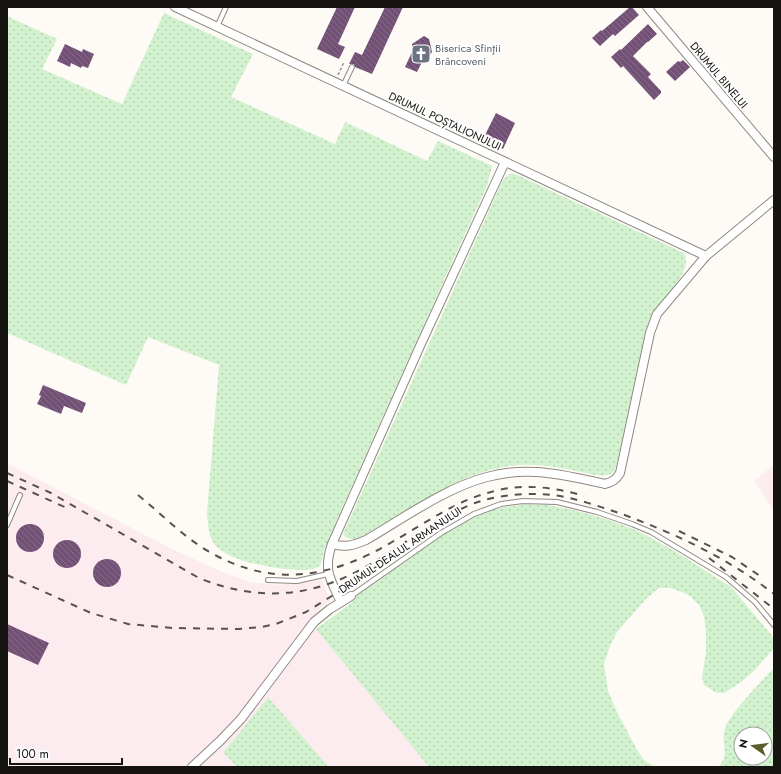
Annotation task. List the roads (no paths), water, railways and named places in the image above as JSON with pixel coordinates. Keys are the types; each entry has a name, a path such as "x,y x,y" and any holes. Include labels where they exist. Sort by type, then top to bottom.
{"street":[{"name":"DRUMUL POȘTALIONULUI","path":"175,7 706,256"},
{"name":"DRUMUL BINELUI","path":"648,8 774,157"},
{"path":"341,602 328,574 327,561 332,544 420,346 505,162"},
{"path":"332,544 345,547 366,540 444,494 488,476 535,472 557,474 605,484 612,482 620,473 650,333 653,321 657,314 706,256 774,200"},
{"name":"DRUMUL DEALUL ARMANULUI","path":"192,767 241,719 311,625 321,615 351,596"}],"lane":[{"path":"217,26 226,7"},
{"path":"343,86 352,67"},
{"path":"7,525 20,495"},
{"name":"DRUMUL DEALUL ARMANULUI","path":"351,596 441,533 474,514 501,504 523,501 557,502 597,512 651,532 726,577 751,598 774,625"},
{"path":"268,580 297,580 328,574"}],"railway":[{"path":"7,473 51,493 199,578 218,585 256,593 294,592 313,589 331,583 367,566 439,521 472,504 499,497 535,494 561,496 586,502 660,529 719,558 738,569 774,594"},
{"path":"7,481 69,509"},
{"path":"138,495 186,536 206,550 240,566 262,572 284,575 306,574 328,570 349,563 371,554 452,507 491,492 503,489 538,487 561,490 584,496"},
{"path":"679,531 732,557 760,576"},
{"path":"709,558 774,609"},
{"path":"7,575 91,613 128,624 173,628 238,629 276,624 306,612 364,576 386,560"}],"place":[{"name":"Biserica Sfinţii Brâncoveni","path":"421,54"}]}
